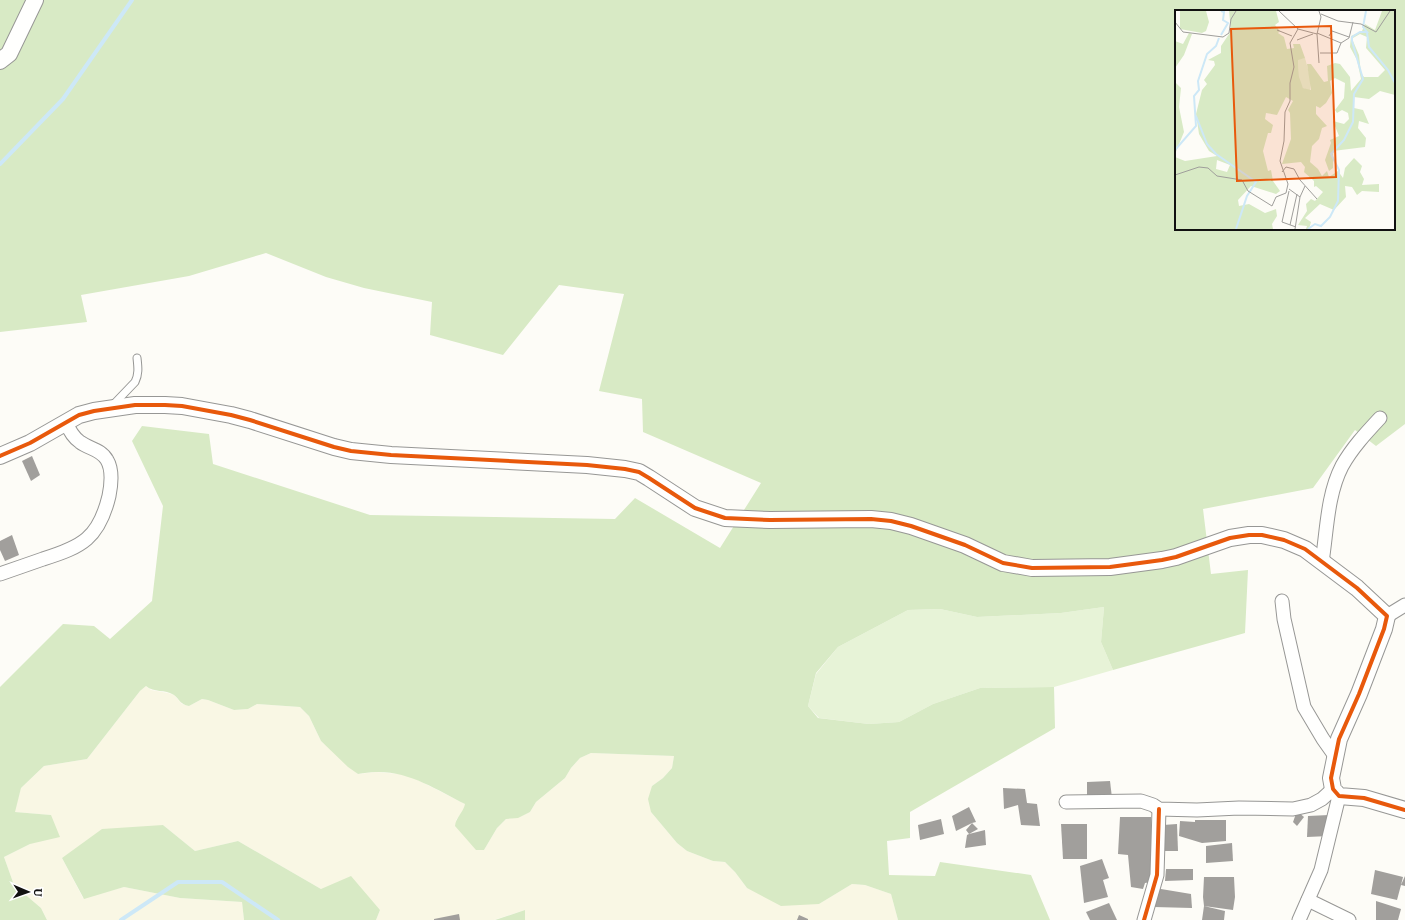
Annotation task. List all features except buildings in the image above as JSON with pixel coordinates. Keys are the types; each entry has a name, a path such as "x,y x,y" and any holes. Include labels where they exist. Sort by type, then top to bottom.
{"street":[{"path":"0,61 9,54 35,0"},
{"path":"0,456 30,443 79,415 110,408 153,404 196,409 250,420 334,447 368,454 510,460 625,469 639,472 695,508 725,518 763,520 871,519 891,521 911,526 965,545 1003,563 1032,568 1110,567 1162,560 1176,557 1230,538 1248,535 1262,535 1294,543 1305,549 1357,588 1387,616"},
{"path":"1322,562 1330,506 1337,479 1342,467 1354,447 1380,418"},
{"path":"0,574 59,555 75,548 84,543 100,522 106,507 111,480 108,462 103,454 80,442 71,433 66,422"},
{"path":"1282,601 1284,619 1304,707 1335,756"},
{"path":"1299,920 1321,870 1336,792 1331,778 1339,739 1359,694 1384,629 1387,616 1405,605"},
{"path":"1066,802 1141,802 1153,805 1159,809 1293,809 1311,805 1336,792 1364,798 1405,810"},
{"path":"1144,920 1157,875 1159,809"},
{"path":"1308,900 1349,920"}],"lane":[{"path":"110,408 135,382 138,373 137,358"}],"shaded area":[{"path":"146,686 151,690 174,695 182,704 189,706 202,699 234,710 248,709 257,704 300,707 309,716 321,741 358,774 376,772 400,774 414,778 465,804 464,810 456,820 484,850 497,828 506,819 518,817 530,812 536,802 565,778 580,758 591,753 674,756 672,768 663,778 652,786 651,812 677,843 687,851 713,861 725,862 747,888 819,904 852,884 865,885 891,894 898,920 525,920 525,910 494,920 376,920 380,910 321,889 238,841 195,851 163,825 62,858 83,898 124,887 180,898 242,902 244,920 47,920 41,908 14,885 4,857 30,844 51,815 14,812 21,788 44,766 87,759 140,691"}],"green space":[{"path":"0,0 1405,0 1405,424 1376,446 1355,430 1313,488 1203,509 1211,574 1248,570 1245,633 1113,670 1101,642 1104,607 1061,613 977,617 940,609 908,610 838,647 816,673 808,706 818,718 869,724 899,722 933,704 980,688 1054,687 1055,728 910,812 910,838 887,841 889,875 935,876 940,862 1031,875 1050,920 898,920 891,894 865,885 852,884 819,904 781,906 747,888 725,862 713,861 687,851 677,843 651,812 648,799 652,786 663,778 672,768 674,756 591,753 580,758 565,778 536,802 530,812 518,818 506,819 497,828 484,850 476,850 455,826 465,804 433,787 411,778 376,772 358,774 348,767 321,741 309,716 300,707 257,704 248,709 234,710 202,699 189,706 182,703 171,693 152,690 146,686 140,691 87,759 44,766 21,788 15,812 51,815 60,837 30,844 4,857 14,885 41,908 47,920 0,920 0,687 63,624 94,626 110,639 152,601 163,506 132,441 142,426 209,434 213,464 370,515 615,519 635,498 720,548 761,483 643,432 642,399 599,391 624,294 559,285 503,355 430,335 432,302 364,288 326,277 266,253 189,276 81,295 87,322 0,332"},
{"path":"1104,607 1101,642 1113,670 1054,687 980,688 933,704 899,722 869,724 819,718 808,706 816,674 838,647 908,610 940,609 977,617 1061,613"},
{"path":"163,825 195,851 238,841 321,889 351,876 380,910 376,920 244,920 242,902 180,898 124,887 84,899 62,858 102,829"},
{"path":"525,910 525,920 495,920"}],"waterway":[{"path":"0,164 63,99 132,0"},
{"path":"121,920 178,882 222,882 278,920"}],"cycle path":[{"path":"0,456 30,443 79,415 94,411 135,405 182,406 250,420 351,451 391,455 587,465 625,469 639,472 695,508 725,518 770,520 871,519 891,521 911,526 965,545 1003,563 1032,568 1110,567 1162,560 1176,557 1230,538 1249,535 1262,535 1284,540 1305,549 1357,588 1387,616 1384,629 1359,694 1339,739 1331,778 1333,789 1339,796 1364,798 1405,810"},
{"path":"1144,920 1157,875 1159,809"}]}
